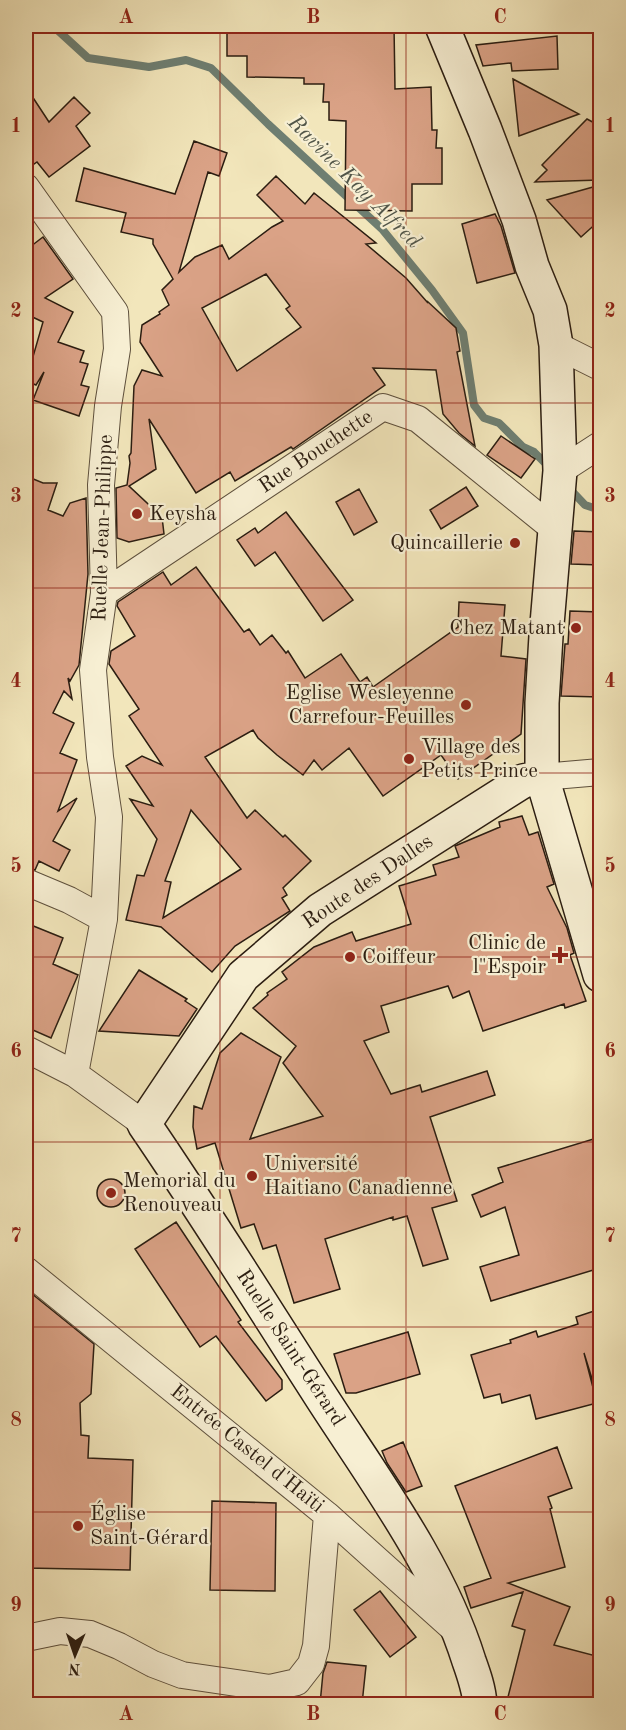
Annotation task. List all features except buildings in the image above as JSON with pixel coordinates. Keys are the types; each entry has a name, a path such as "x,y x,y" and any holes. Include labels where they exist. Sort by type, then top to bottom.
{"street":[{"path":"442,26 519,220 532,266 550,310 556,345 560,471 544,669 542,777 600,975"},
{"name":"Ruelle Jean-Philippe","path":"26,187 115,312 117,349 108,406 101,485 104,593 93,670 100,757 109,817 104,919 75,1074"},
{"path":"556,345 600,367"},
{"name":"Rue Bouchette","path":"104,593 383,407 418,419 554,529"},
{"path":"560,471 600,445"},
{"name":"Route des Dalles","path":"144,1124 243,976 320,910 523,781 595,772"},
{"path":"26,882 69,900 104,919"},
{"name":"Ruelle Saint-Gérard","path":"26,1049 75,1074 144,1124 193,1196 409,1534 446,1599 462,1636 480,1694 480,1704"},
{"name":"Entrée Castel d'Haïti","path":"26,1270 327,1515 462,1636"},
{"path":"26,1638 60,1631 90,1634 182,1675 270,1688 297,1682 311,1664 316,1646 327,1515"}],"waterway":[{"name":"Ravine Kay Alfred","path":"53,26 88,58 149,67 186,60 211,68 382,229 432,290 463,333 474,405 484,418 499,423 523,447 534,452 550,468"},
{"name":"Ravine Kay Alfred","path":"567,486 585,505 600,510"}],"place":[{"name":"Keysha","path":"137,514"},
{"name":"Quincaillerie","path":"515,543"},
{"name":"Chez Matant","path":"576,628"},
{"name":"Eglise Wesleyenne Carrefour-Feuilles","path":"466,705"},
{"name":"Village des Petits Prince","path":"409,759"},
{"name":"Clinic de l\"Espoir","path":"560,955"},
{"name":"Coiffeur","path":"350,957"},
{"name":"Université Haitiano Canadienne","path":"252,1176"},
{"name":"Memorial du Renouveau","path":"111,1193"},
{"name":"Église Saint-Gérard","path":"78,1526"}]}
